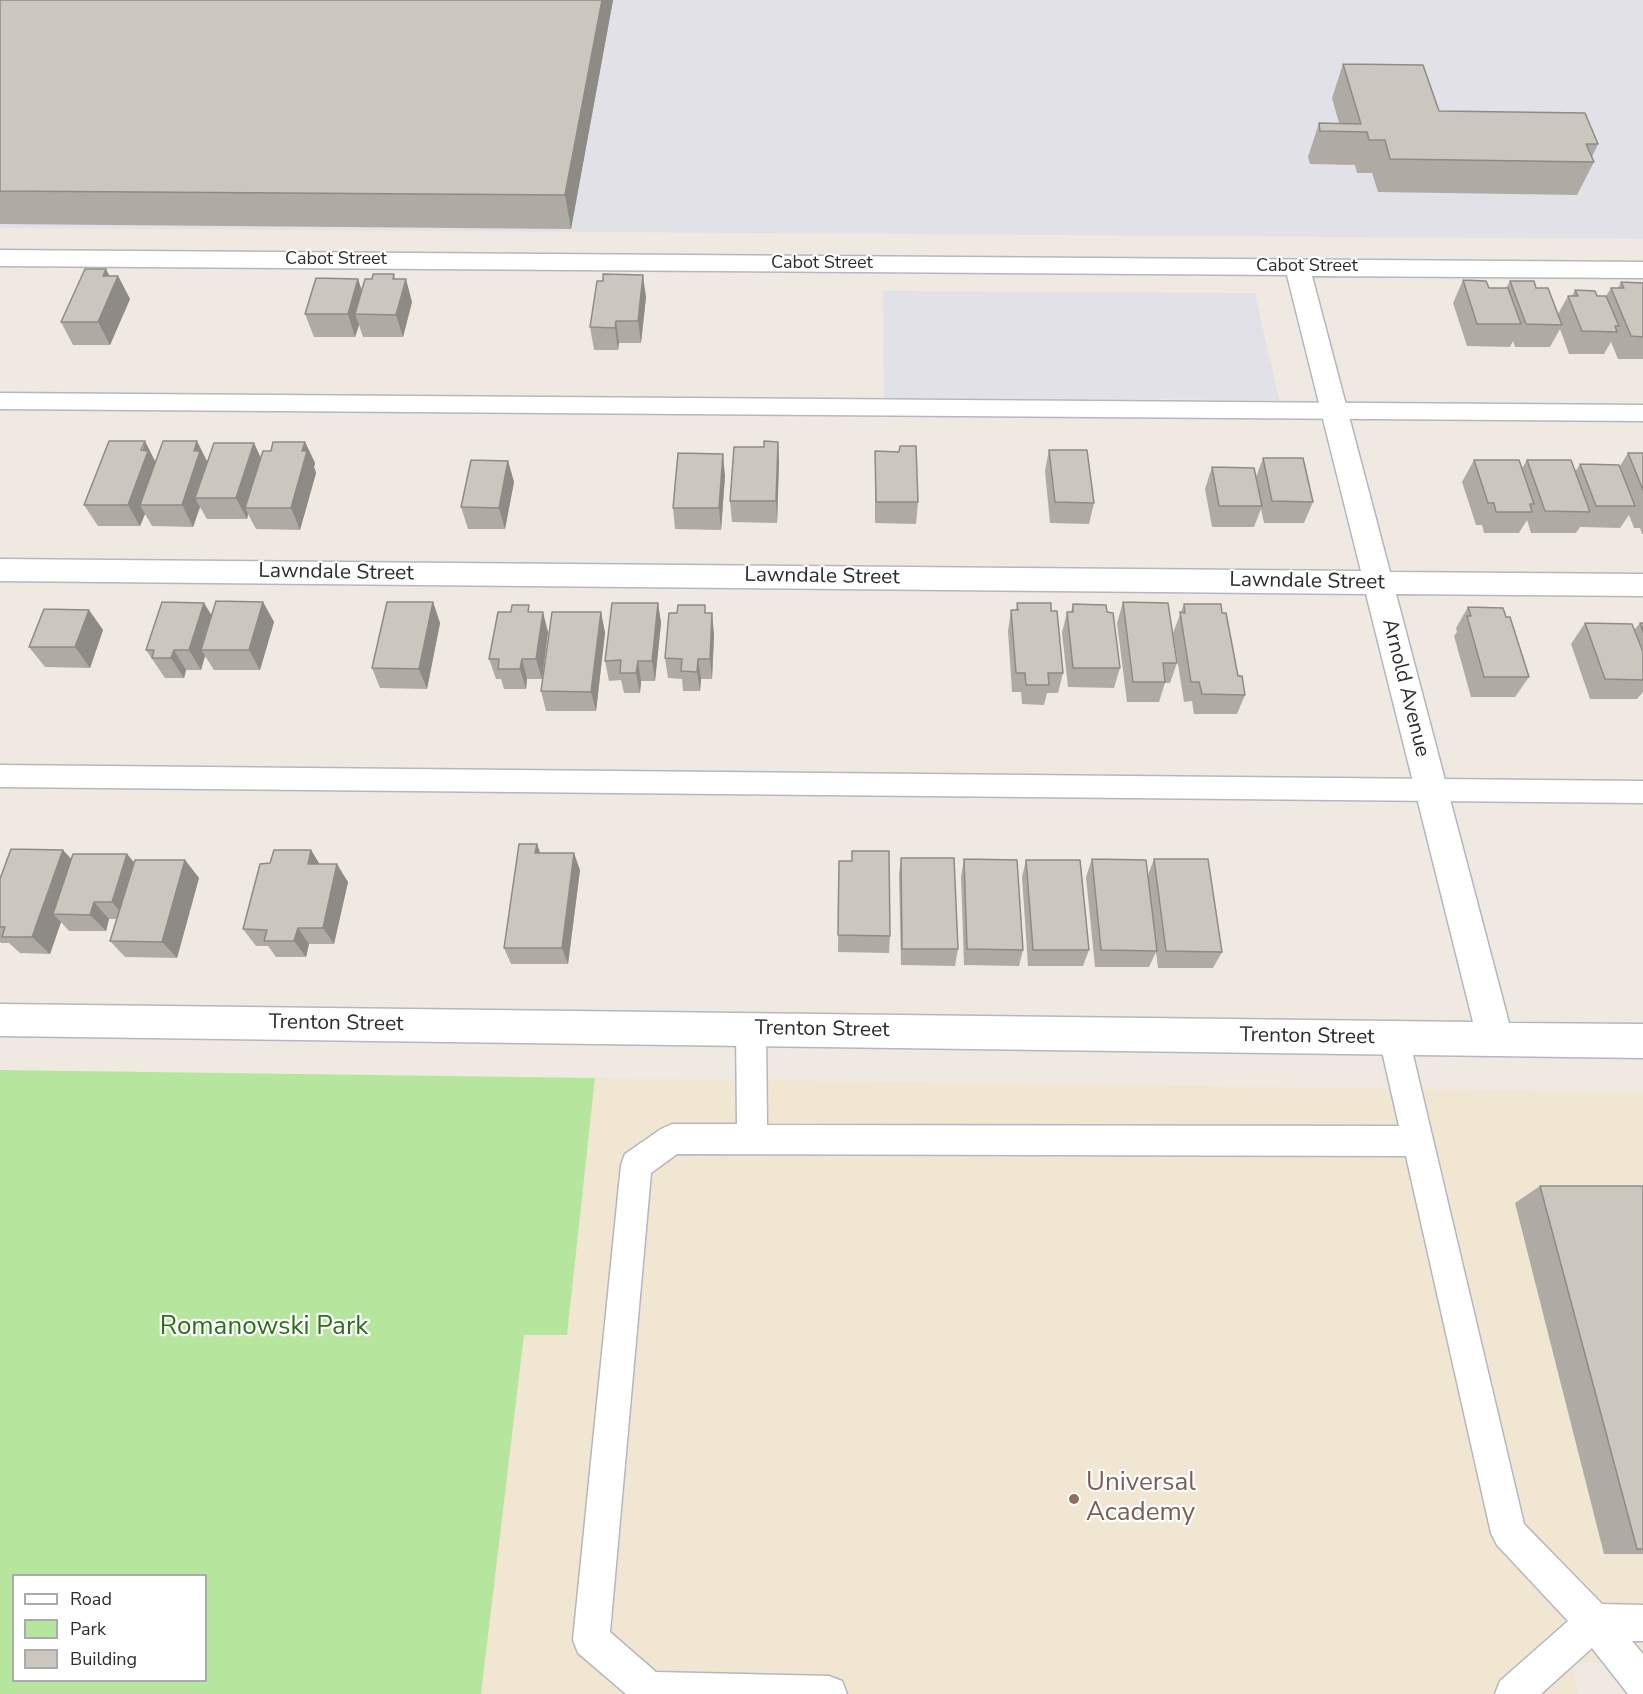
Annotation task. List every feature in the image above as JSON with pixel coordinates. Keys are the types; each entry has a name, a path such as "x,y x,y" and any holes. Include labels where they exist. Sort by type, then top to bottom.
{"street":[{"name":"Cabot Street","path":"0,258 1643,270"},
{"name":"Arnold Avenue","path":"1297,267 1495,1039"},
{"name":"Lawndale Street","path":"0,570 1643,585"},
{"name":"Trenton Street","path":"0,1020 1643,1041"}],"lane":[{"path":"0,401 1643,413"},
{"path":"0,776 1643,792"},
{"path":"751,1029 752,1139"},
{"path":"1394,1038 1509,1533 1594,1622 1643,1683"},
{"path":"829,1694 649,1690 591,1640 636,1165 672,1139 1418,1141"},
{"path":"1513,1694 1594,1622 1643,1623"}],"shaded area":[{"path":"0,0 1643,0 1643,239 0,228"},
{"path":"883,291 1255,293 1279,400 884,398"},
{"name":"Universal Academy","path":"595,1078 1643,1092 1643,1664 1571,1662 1578,1694 481,1694 524,1335 567,1335"}],"green space":[{"name":"Romanowski Park","path":"0,1070 595,1078 567,1335 524,1335 481,1694 0,1694"}],"building":[{"path":"0,0 602,0 565,195 0,191"},
{"path":"1343,64 1423,65 1439,111 1585,113 1598,144 1586,144 1594,162 1390,159 1385,140 1369,140 1367,132 1320,131 1319,123 1361,124"},
{"path":"85,269 106,269 103,276 118,276 98,322 61,322"},
{"path":"373,274 394,274 393,279 406,279 396,315 355,314 365,279 372,279"},
{"path":"603,274 643,275 638,321 616,321 615,328 590,327 597,281 603,281"},
{"path":"316,278 358,279 348,314 305,314"},
{"path":"1463,280 1486,281 1489,288 1508,288 1521,324 1477,324"},
{"path":"1510,281 1534,281 1536,288 1548,288 1562,325 1526,324"},
{"path":"1621,282 1643,283 1643,337 1631,336 1611,288 1624,288"},
{"path":"1575,290 1595,291 1597,296 1606,296 1619,326 1615,326 1617,332 1582,331 1568,296 1578,296"},
{"path":"109,441 145,441 141,450 148,451 128,505 84,505"},
{"path":"163,441 197,441 194,451 200,451 182,505 140,505"},
{"path":"764,441 778,442 776,501 730,501 734,447 764,447"},
{"path":"273,442 305,442 302,451 307,451 291,508 245,508 263,451 271,451"},
{"path":"214,443 254,443 236,498 195,498"},
{"path":"900,446 916,446 918,502 876,502 875,451 899,452"},
{"path":"1049,450 1087,450 1094,503 1055,502"},
{"path":"678,453 723,454 719,508 673,508"},
{"path":"1628,453 1643,453 1643,490"},
{"path":"1263,458 1303,458 1313,502 1272,501"},
{"path":"471,460 508,461 499,508 461,507"},
{"path":"1474,460 1519,460 1534,504 1530,504 1532,512 1496,512 1494,503 1488,503"},
{"path":"1527,460 1571,460 1590,512 1545,511"},
{"path":"1580,464 1619,465 1635,506 1596,506"},
{"path":"1212,467 1254,468 1262,506 1219,506"},
{"path":"216,601 263,602 249,650 201,650"},
{"path":"162,602 204,603 189,650 174,650 171,658 152,658 154,650 146,650"},
{"path":"387,602 433,602 419,669 372,668"},
{"path":"1123,602 1168,603 1177,663 1163,663 1165,682 1133,682"},
{"path":"612,603 658,603 652,661 638,661 636,673 620,673 621,660 605,661"},
{"path":"1017,603 1051,603 1051,611 1057,611 1063,673 1048,673 1049,685 1026,685 1025,673 1016,673 1011,610 1018,610"},
{"path":"1073,604 1106,605 1107,612 1113,613 1120,668 1073,668 1067,612 1073,612"},
{"path":"1184,604 1221,604 1222,613 1226,613 1238,676 1242,676 1245,695 1202,694 1199,682 1191,682 1180,612 1185,613"},
{"path":"512,605 529,605 528,612 543,612 536,659 522,659 520,669 498,669 499,659 489,659 498,612 511,612"},
{"path":"678,605 705,605 705,613 712,613 710,659 698,659 697,672 681,671 682,659 665,658 669,613 677,613"},
{"path":"1468,607 1503,608 1506,617 1510,617 1529,677 1484,677 1467,616 1471,616"},
{"path":"44,609 89,610 75,647 29,647"},
{"path":"552,612 601,612 591,692 541,691"},
{"path":"1585,623 1632,624 1643,652 1643,680 1605,679"},
{"path":"519,844 537,844 535,853 574,853 562,948 504,948"},
{"path":"11,849 63,850 32,937 2,937 5,927 0,927 0,879"},
{"path":"274,850 311,850 308,864 337,864 323,928 298,928 294,941 264,941 267,930 243,929 260,864 270,863"},
{"path":"852,851 889,851 890,936 838,935 839,861 852,861"},
{"path":"73,854 127,854 112,902 94,902 90,915 53,914"},
{"path":"901,858 954,858 958,949 902,949"},
{"path":"964,859 1017,860 1023,950 967,949"},
{"path":"1092,859 1146,860 1157,951 1101,950"},
{"path":"1154,859 1208,859 1222,952 1166,951"},
{"path":"135,860 185,860 162,942 110,941"},
{"path":"1026,860 1080,860 1089,950 1033,950"},
{"path":"1540,1186 1643,1186 1643,1549 1637,1549"}],"place":[{"name":"Universal Academy","path":"1074,1499"}]}
